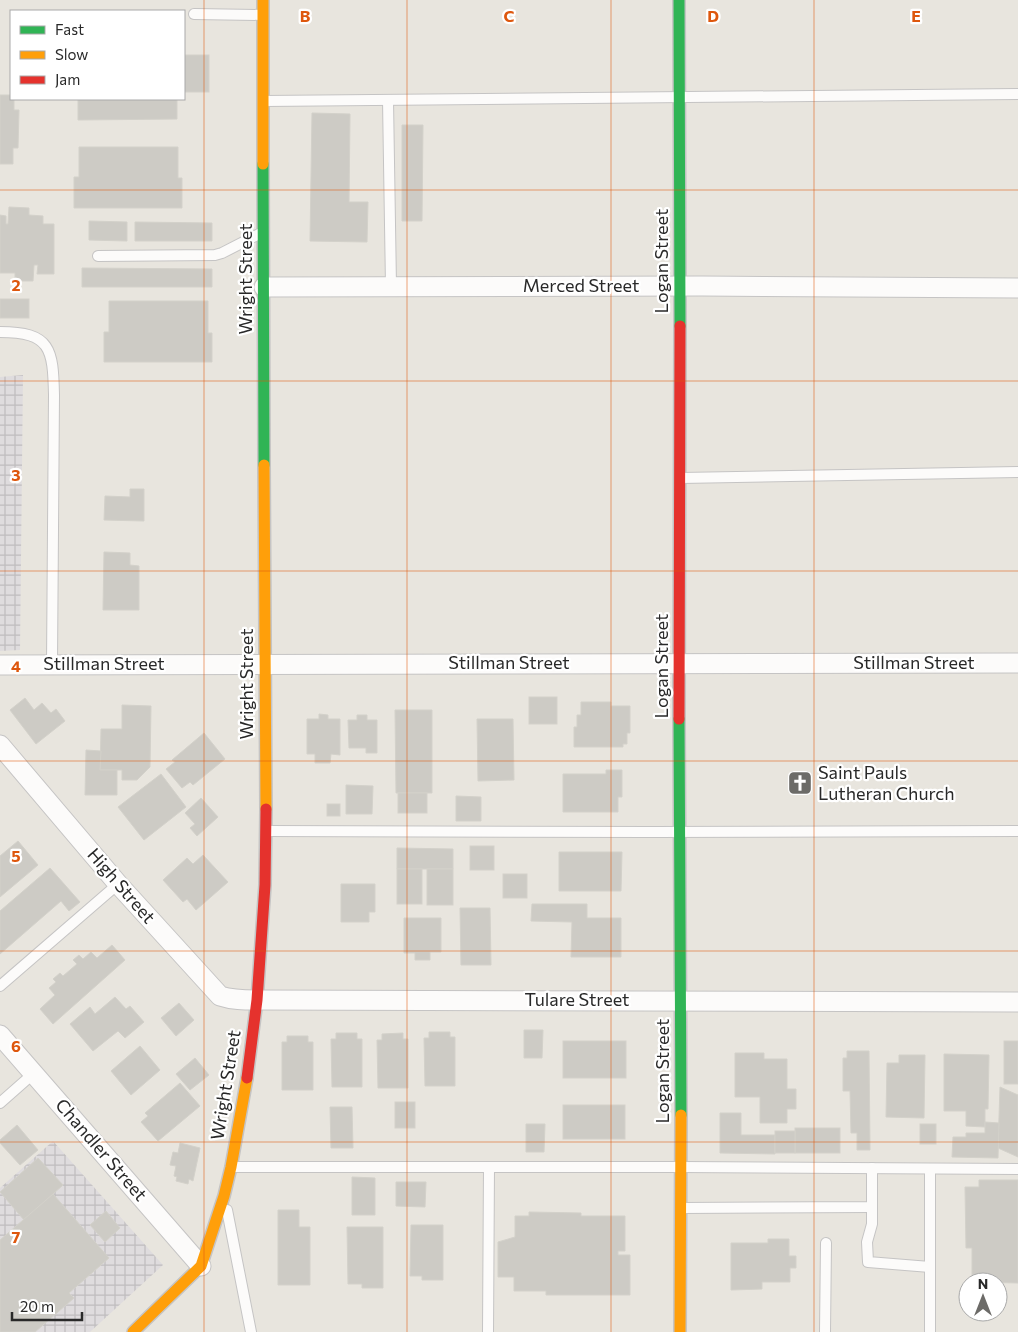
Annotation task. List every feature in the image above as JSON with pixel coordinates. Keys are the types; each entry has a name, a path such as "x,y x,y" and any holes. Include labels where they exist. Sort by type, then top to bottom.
{"street":[{"name":"Wright Street","path":"132,1332 201,1266 224,1196 231,1167 250,1062 265,885 266,831 263,0"},
{"name":"Logan Street","path":"679,0 680,1332"},
{"name":"Merced Street","path":"264,287 680,286 1018,288"},
{"name":"Stillman Street","path":"0,665 1018,663"},
{"name":"High Street","path":"0,745 118,884 220,996 234,1000 256,1000"},
{"name":"Tulare Street","path":"256,1000 1018,1002"},
{"name":"Chandler Street","path":"0,1035 201,1266"}],"lane":[{"path":"194,14 263,14"},
{"path":"263,101 1018,94"},
{"path":"388,100 391,286"},
{"path":"98,256 215,255 264,231"},
{"path":"0,332 26,334 36,337 49,352 52,362 54,414 52,664"},
{"path":"680,478 1018,472"},
{"path":"266,831 1018,831"},
{"path":"0,986 118,884"},
{"path":"0,1103 34,1074"},
{"path":"231,1167 1018,1169"},
{"path":"488,1332 489,1167"},
{"path":"872,1168 872,1224 867,1242 868,1262 930,1267"},
{"path":"930,1168 930,1332"},
{"path":"224,1196 251,1332"},
{"path":"681,1208 872,1207"},
{"path":"825,1332 826,1243"}],"shaded area":[{"path":"23,375 20,650 0,651 0,377"},
{"path":"53,1141 163,1265 90,1332 0,1332 0,1188"}],"building":[{"path":"185,55 209,55 209,92 185,92"},
{"path":"0,95 10,95 10,100 14,100 14,110 19,110 18,148 13,148 13,164 0,164"},
{"path":"78,100 177,100 177,119 78,120"},
{"path":"312,113 350,114 349,202 368,202 367,242 310,241"},
{"path":"402,125 423,125 422,221 402,221"},
{"path":"79,147 178,147 178,178 182,178 182,208 74,208 74,177 79,177"},
{"path":"9,207 29,208 29,215 43,216 43,224 54,224 54,274 37,274 38,265 34,265 33,281 15,281 15,273 0,273 0,215 6,216 6,224 8,224"},
{"path":"89,221 127,222 127,241 89,240"},
{"path":"135,222 212,223 212,241 135,241"},
{"path":"82,268 212,269 212,287 82,287"},
{"path":"0,299 29,299 29,318 0,318"},
{"path":"109,301 208,301 208,333 212,333 212,362 104,362 104,332 109,332"},
{"path":"130,489 144,489 144,521 104,520 105,496 130,497"},
{"path":"104,552 130,553 130,565 139,566 139,610 103,610"},
{"path":"529,697 557,697 557,724 529,724"},
{"path":"25,698 34,710 42,703 51,713 56,709 65,721 36,744 10,710"},
{"path":"581,702 611,702 611,706 630,706 630,733 627,733 627,744 623,744 623,747 574,747 574,727 577,727 577,715 581,715"},
{"path":"122,705 151,706 150,767 137,780 122,780 122,770 100,770 101,729 122,729"},
{"path":"395,710 432,710 432,793 396,793"},
{"path":"319,714 328,715 328,719 340,719 340,755 331,754 330,763 315,763 315,754 307,754 307,719 319,719"},
{"path":"357,715 367,715 367,720 377,720 377,753 366,753 366,748 349,748 348,720 357,720"},
{"path":"477,719 513,719 514,780 478,781"},
{"path":"204,733 225,759 193,785 190,782 182,788 166,769 175,762 172,760"},
{"path":"86,750 101,751 100,770 117,770 117,795 85,795"},
{"path":"606,770 622,770 622,797 618,797 618,812 563,812 563,774 606,774"},
{"path":"161,774 186,807 144,840 118,807"},
{"path":"346,785 373,786 372,814 346,814"},
{"path":"398,793 427,793 427,813 398,813"},
{"path":"456,796 481,797 481,821 456,821"},
{"path":"201,798 218,817 197,836 190,828 195,824 185,813"},
{"path":"327,804 340,804 340,816 327,816"},
{"path":"18,841 38,865 0,897 0,856"},
{"path":"470,846 494,846 494,870 470,870"},
{"path":"397,848 453,849 453,869 397,869"},
{"path":"559,852 622,852 621,891 559,891"},
{"path":"203,855 228,882 196,910 187,899 183,902 163,880 187,858 193,864"},
{"path":"50,868 80,902 69,911 61,901 0,954 0,911"},
{"path":"397,869 422,869 422,904 397,904"},
{"path":"427,869 453,869 453,905 427,905"},
{"path":"503,874 527,874 527,898 503,898"},
{"path":"341,884 375,884 375,912 369,912 369,922 341,922"},
{"path":"532,904 587,904 587,918 621,918 621,957 571,957 572,922 531,921"},
{"path":"460,908 490,908 491,965 461,965"},
{"path":"404,918 441,918 441,952 430,952 430,960 415,960 415,953 404,953"},
{"path":"112,945 125,960 53,1024 40,1009 55,995 49,988 56,982 53,979 60,973 63,976 77,964 73,960 79,955 83,959 91,952 97,958"},
{"path":"115,997 126,1009 130,1006 144,1022 125,1038 118,1031 93,1051 70,1024 90,1007 95,1014"},
{"path":"179,1003 194,1020 176,1036 161,1018"},
{"path":"524,1030 543,1030 542,1058 524,1058"},
{"path":"429,1032 450,1032 450,1037 455,1037 455,1086 425,1086 424,1038 429,1038"},
{"path":"336,1033 357,1033 357,1039 362,1039 362,1087 332,1087 331,1039 336,1039"},
{"path":"403,1033 403,1039 408,1039 408,1088 378,1088 377,1040 382,1040 382,1034"},
{"path":"287,1036 308,1036 308,1042 313,1042 313,1090 282,1090 282,1042 287,1042"},
{"path":"563,1041 626,1041 626,1078 563,1078"},
{"path":"1004,1041 1018,1041 1018,1084 1004,1084"},
{"path":"140,1046 160,1070 131,1095 111,1071"},
{"path":"847,1051 869,1051 870,1150 857,1150 857,1133 851,1133 850,1091 843,1091 843,1058 847,1058"},
{"path":"735,1053 764,1053 764,1059 787,1059 787,1089 796,1089 796,1109 787,1109 787,1123 760,1123 760,1097 735,1097"},
{"path":"944,1054 989,1055 988,1109 985,1109 985,1127 966,1126 966,1111 944,1111"},
{"path":"899,1055 925,1055 924,1118 886,1117 887,1063 899,1063"},
{"path":"195,1058 209,1075 190,1090 176,1074"},
{"path":"180,1083 200,1106 158,1141 141,1122 148,1116 145,1113"},
{"path":"1000,1087 1018,1095 1018,1157 998,1148"},
{"path":"395,1102 415,1102 415,1128 395,1128"},
{"path":"563,1105 625,1105 625,1139 563,1139"},
{"path":"330,1107 352,1107 353,1148 331,1148"},
{"path":"720,1113 741,1113 741,1135 775,1135 775,1154 720,1153"},
{"path":"985,1122 999,1123 998,1158 952,1157 953,1137 966,1137 966,1133 985,1133"},
{"path":"526,1124 545,1124 544,1152 526,1152"},
{"path":"920,1124 936,1124 936,1144 920,1144"},
{"path":"17,1125 38,1150 20,1165 0,1143 0,1140"},
{"path":"795,1128 840,1128 840,1153 795,1153"},
{"path":"775,1131 795,1131 795,1153 775,1153"},
{"path":"180,1143 200,1148 193,1181 189,1179 188,1184 176,1181 177,1177 174,1176 176,1166 170,1165 173,1152 178,1153"},
{"path":"38,1158 63,1185 24,1220 0,1192"},
{"path":"352,1177 375,1178 375,1215 352,1215"},
{"path":"979,1180 1018,1180 1018,1283 1008,1283 1008,1272 972,1272 972,1248 966,1248 965,1187 979,1187"},
{"path":"396,1182 426,1182 425,1207 396,1206"},
{"path":"53,1194 109,1258 69,1293 74,1298 35,1332 0,1332 0,1240"},
{"path":"278,1210 299,1210 299,1227 310,1227 310,1285 278,1285"},
{"path":"106,1211 120,1228 105,1242 90,1225"},
{"path":"529,1212 581,1213 581,1216 625,1216 625,1251 618,1251 618,1255 630,1255 630,1295 546,1295 546,1291 514,1291 514,1277 498,1277 498,1242 515,1237 515,1216 529,1216"},
{"path":"411,1225 443,1225 443,1280 422,1280 422,1276 410,1276"},
{"path":"347,1227 383,1227 383,1288 362,1288 362,1284 348,1284"},
{"path":"768,1239 789,1239 789,1256 796,1256 796,1268 790,1268 790,1282 762,1282 762,1289 731,1290 731,1243 768,1243"}],"traffic: fast":[{"path":"679,0 680,326"},
{"path":"263,164 264,465"},
{"path":"679,719 681,1115"}],"traffic: slow":[{"path":"263,0 263,164"},
{"path":"264,465 266,809"},
{"path":"133,1332 201,1266 224,1196 247,1078"},
{"path":"680,1332 681,1115"}],"traffic: jam":[{"path":"679,719 680,326"},
{"path":"247,1078 257,1000 265,885 266,809"}],"place":[{"name":"Saint Pauls Lutheran Church","path":"800,783"}]}
